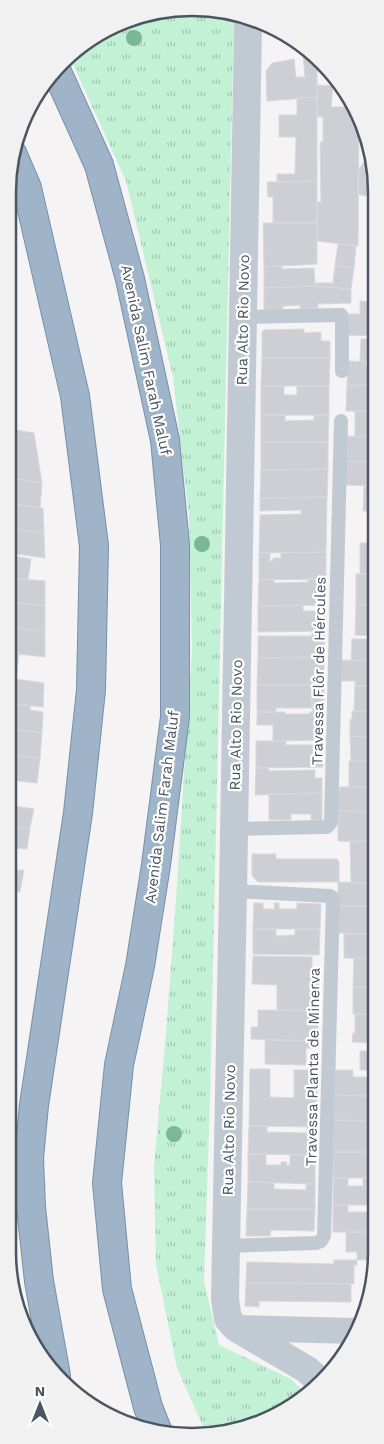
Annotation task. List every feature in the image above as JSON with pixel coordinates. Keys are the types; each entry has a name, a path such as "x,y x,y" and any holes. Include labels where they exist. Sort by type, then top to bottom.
{"highway":[{"name":"Avenida Salim Farah Maluf","path":"59,77 99,165 130,280 165,440 174,545 175,717 140,966 119,1065 107,1183 117,1289 148,1407 154,1423"},
{"path":"18,168 27,188 75,396 94,546 91,690 78,813 34,1105 18,1160 32,1207 39,1281 53,1359"}],"street":[{"name":"Rua Alto Rio Novo","path":"236,1328 228,1319 225,1299 248,26"},
{"path":"236,1328 350,1331"},
{"path":"236,1328 306,1369 315,1377"}],"lane":[{"path":"243,317 341,315 342,371"},
{"name":"Travessa Flôr de Hércules","path":"234,829 326,827 331,822 341,421"},
{"name":"Travessa Planta de Minerva","path":"226,1246 316,1243 321,1241 324,1236 333,918 333,898 330,896 233,891"}],"green space":[{"path":"192,16 234,21 210,1100 204,1281 219,1345 291,1379 301,1389 270,1410 237,1422 203,1427 177,1368 156,1264 154,1166 176,899 192,650 189,516 173,377 126,181 73,63 94,46 114,34 147,22"}],"building":[{"path":"303,56 317,69 317,97 267,101 266,71 272,63 294,59 296,77 305,77"},
{"path":"317,85 332,86 331,107 346,107 359,138 358,246 317,241 317,202 321,202 320,142 323,142 323,117 317,116"},
{"path":"317,97 317,181 277,182 277,174 295,174 296,137 279,137 279,115 297,115 297,98"},
{"path":"365,161 368,192 366,196 358,194 358,170"},
{"path":"317,181 317,223 273,223 273,197 268,197 267,182"},
{"path":"263,223 317,223 317,264 264,267"},
{"path":"338,244 356,246 354,268 335,266"},
{"path":"282,266 282,269 314,268 315,283 333,283 335,266 354,268 351,289 315,286 264,288 264,267"},
{"path":"315,286 351,289 351,303 318,304 318,308 300,309 300,305 283,306 283,309 264,310 264,288"},
{"path":"360,301 368,302 368,336 348,335 348,314 360,314"},
{"path":"304,329 304,333 321,332 321,341 330,341 330,358 262,358 262,332 264,330"},
{"path":"361,339 368,339 368,362 360,361"},
{"path":"262,358 330,358 329,386 261,386"},
{"path":"348,361 366,362 366,366 368,366 368,386 347,385"},
{"path":"347,385 368,386 368,411 346,411"},
{"path":"261,386 284,386 284,395 297,395 297,386 329,386 329,415 261,415"},
{"path":"355,411 368,411 368,437 355,436"},
{"path":"261,415 285,415 285,421 314,420 314,415 329,415 328,442 261,442"},
{"path":"16,430 34,433 42,483 16,479"},
{"path":"346,436 368,437 368,462 345,461"},
{"path":"261,442 328,442 328,469 261,470"},
{"path":"345,461 368,462 368,486 345,485"},
{"path":"328,469 327,497 260,498 261,470"},
{"path":"16,479 42,483 40,508 16,505"},
{"path":"364,486 368,486 368,511 363,511"},
{"path":"327,497 326,552 259,553 260,515 301,514 301,510 260,511 260,498"},
{"path":"16,504 43,508 44,534 16,529"},
{"path":"16,529 44,534 45,558 16,554"},
{"path":"360,543 368,543 368,574 360,574"},
{"path":"326,552 326,579 259,580 259,553 270,553 270,561 273,561 273,558 281,558 281,553"},
{"path":"16,556 31,559 28,580 16,579"},
{"path":"356,574 368,574 368,605 356,605"},
{"path":"16,579 45,581 45,606 16,603"},
{"path":"274,579 274,583 308,582 308,579 326,579 325,605 258,606 259,580"},
{"path":"16,603 45,606 45,632 16,628"},
{"path":"303,605 303,611 325,611 325,631 258,632 258,606"},
{"path":"356,605 368,605 368,636 355,635"},
{"path":"16,628 45,632 45,657 16,654"},
{"path":"312,631 325,631 324,657 258,658 258,636 312,636"},
{"path":"352,639 368,639 368,661 351,660"},
{"path":"16,654 19,654 16,676"},
{"path":"324,657 324,685 257,685 258,658"},
{"path":"342,660 368,661 368,686 355,686 355,681 341,681"},
{"path":"16,679 44,683 43,707 16,704"},
{"path":"257,685 324,685 324,712 313,712 312,697 318,697 318,692 311,693 312,708 276,708 276,712 257,712"},
{"path":"355,686 368,686 368,712 354,711"},
{"path":"16,704 31,706 30,710 43,712 42,733 17,729"},
{"path":"352,711 368,712 368,737 350,736 350,719 352,719"},
{"path":"257,712 310,714 310,712 324,712 323,740 273,741 273,725 257,725"},
{"path":"17,729 42,733 40,758 17,756"},
{"path":"350,736 368,737 368,762 351,761"},
{"path":"314,740 323,740 323,767 256,768 256,741 286,741 286,745 314,745"},
{"path":"17,756 40,758 37,783 17,781"},
{"path":"349,761 368,762 368,787 349,787"},
{"path":"256,768 268,768 269,771 315,770 315,778 322,778 322,793 255,795"},
{"path":"339,787 368,787 368,812 338,811"},
{"path":"322,793 322,820 311,820 311,814 291,814 291,820 269,820 269,794"},
{"path":"17,806 34,809 30,828 17,827"},
{"path":"338,811 368,812 368,842 338,841"},
{"path":"17,827 30,828 27,849 17,848"},
{"path":"350,841 368,842 368,883 351,883"},
{"path":"252,854 276,854 276,859 337,859 339,862 339,882 258,882 252,876"},
{"path":"17,870 24,870 20,892 17,892"},
{"path":"338,882 368,883 368,906 338,906"},
{"path":"254,903 263,903 263,909 275,909 274,903 279,903 279,909 297,909 297,903 321,904 320,929 253,929"},
{"path":"338,906 368,906 368,934 338,933"},
{"path":"253,929 276,929 276,936 295,935 295,929 320,929 319,955 253,954"},
{"path":"344,934 368,934 368,959 344,958"},
{"path":"253,956 312,957 312,968 319,968 318,1011 277,1010 277,985 252,984"},
{"path":"354,958 368,959 368,987 353,987"},
{"path":"353,987 368,987 368,1014 353,1014"},
{"path":"258,1010 318,1011 318,1041 251,1039 251,1027 258,1027"},
{"path":"355,1014 368,1015 368,1043 352,1042 353,1033 355,1033"},
{"path":"265,1040 318,1041 318,1048 306,1048 306,1065 265,1064"},
{"path":"360,1051 368,1051 368,1070 360,1070"},
{"path":"250,1069 270,1069 270,1097 294,1098 294,1070 318,1070 316,1127 249,1126"},
{"path":"334,1070 353,1070 353,1077 368,1077 368,1096 334,1095"},
{"path":"334,1095 368,1096 368,1121 334,1120"},
{"path":"334,1120 368,1121 368,1152 333,1152"},
{"path":"249,1126 267,1126 267,1132 307,1133 307,1127 316,1127 315,1155 248,1154"},
{"path":"333,1152 368,1152 368,1178 333,1178"},
{"path":"248,1154 266,1154 266,1165 281,1165 281,1162 287,1162 286,1165 290,1165 290,1155 315,1155 315,1184 248,1182"},
{"path":"333,1178 348,1178 348,1186 363,1186 363,1178 368,1178 368,1205 333,1205"},
{"path":"248,1182 274,1183 274,1189 306,1190 306,1184 315,1184 315,1209 247,1209"},
{"path":"333,1205 348,1205 348,1212 368,1212 368,1232 333,1232"},
{"path":"247,1209 315,1209 314,1231 271,1230 270,1236 246,1236"},
{"path":"346,1232 368,1232 367,1260 357,1260 357,1252 346,1252"},
{"path":"334,1260 357,1260 357,1265 354,1265 354,1284 246,1283 247,1262 334,1264"},
{"path":"246,1283 351,1284 351,1302 259,1301 259,1307 245,1306"}]}
